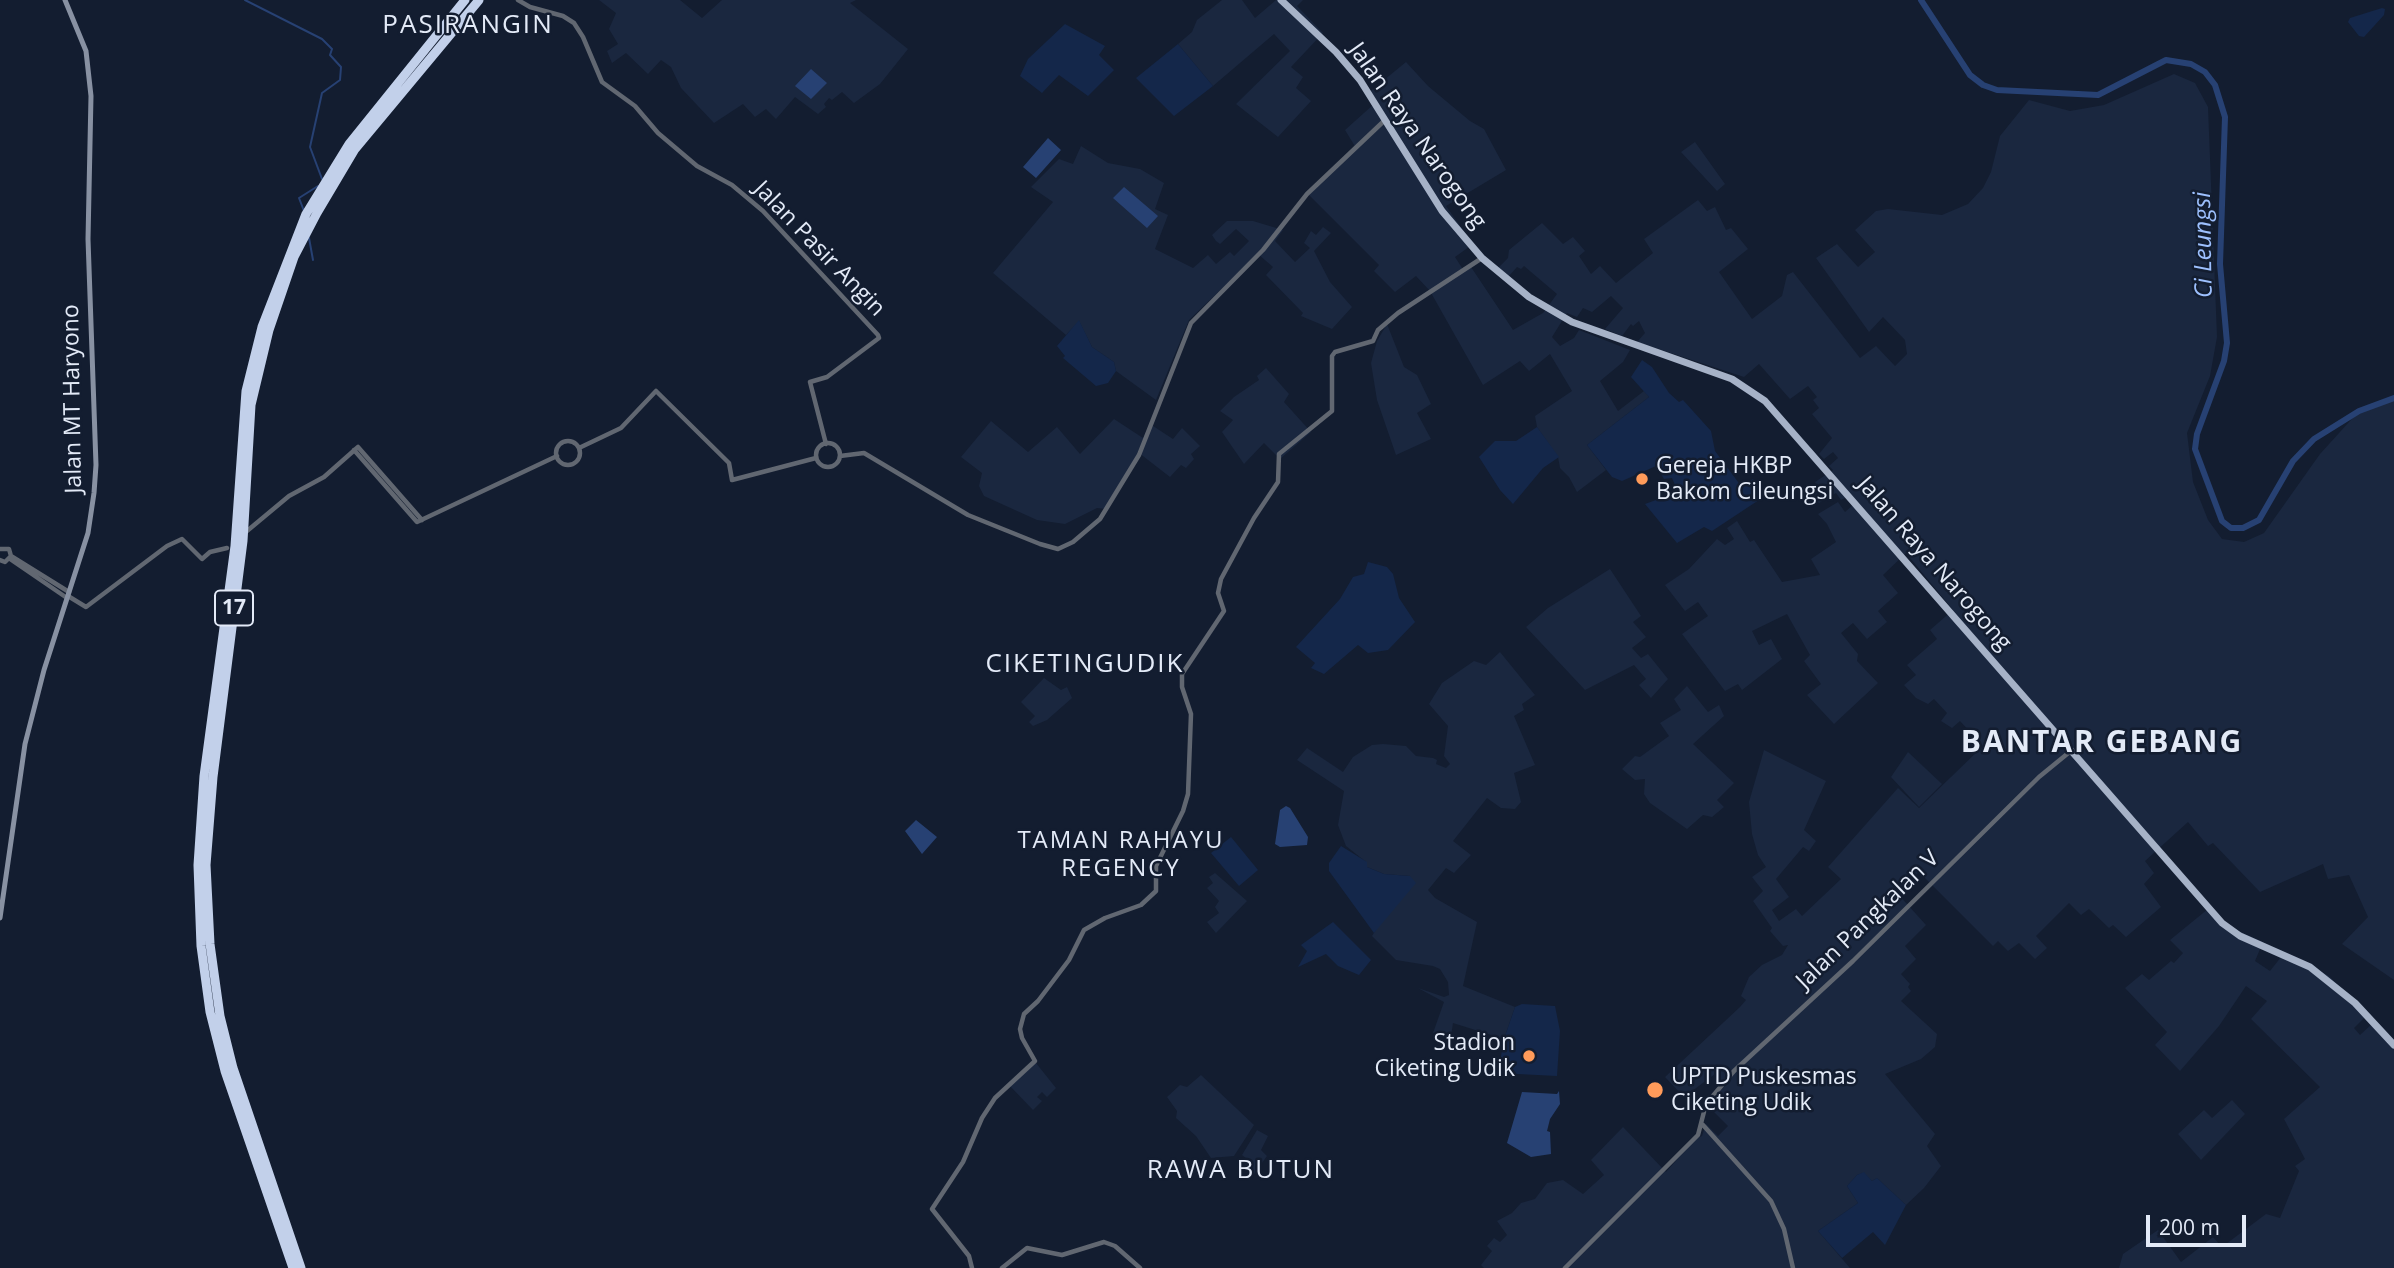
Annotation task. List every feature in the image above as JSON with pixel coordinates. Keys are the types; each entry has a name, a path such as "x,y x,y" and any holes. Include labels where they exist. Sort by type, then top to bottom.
{"highway":[{"name":"17","path":"293,1268 225,1071 210,1012 201,946 198,864 204,776 234,546 246,391 262,327 306,214 349,144 465,0"},
{"name":"17","path":"301,1268 233,1068 220,1016 206,878 213,777 243,541 251,405 270,330 290,269 317,213 355,149 479,0"}],"main road":[{"name":"Jalan MT Haryono","path":"0,918 25,744 88,533 96,465 88,250 91,96 85,47 65,0"},
{"name":"Jalan Raya Narogong","path":"1281,0 1343,59 1442,211 1482,258 1529,297 1572,322 1732,379 1765,401 2222,923 2253,942 2310,967 2355,1003 2394,1045"}],"street":[{"name":"Jalan Pasir Angin","path":"518,0 574,23 583,37 602,82 638,109 658,133 697,166 732,186 763,211 879,338 827,377 810,382 826,443"},
{"path":"840,456 864,453 968,515 1055,549 1063,548 1093,526 1139,455 1191,323 1263,250 1307,194 1385,120"},
{"path":"972,1268 969,1256 936,1216 933,1205 963,1162 982,1118 995,1098 1035,1061 1022,1038 1020,1029 1024,1014 1038,1001 1069,960 1084,930 1105,918 1140,905 1156,891 1154,874 1188,794 1191,714 1182,687 1182,674 1224,611 1218,593 1221,579 1278,482 1279,454 1332,411 1332,356 1335,352 1344,347 1372,342 1378,330 1398,313 1482,258"},
{"path":"579,448 621,428 656,391 729,463 732,480 816,458"},
{"path":"566,441 574,442 579,448 579,458 570,464 562,462 557,456 558,448 566,441"},
{"path":"826,443 835,446 840,456 835,465 828,467 819,464 816,458 818,449 826,443"},
{"path":"247,531 289,496 324,477 356,449 419,521 557,456"},
{"path":"0,560 10,558 86,607 167,546 182,539 202,559 211,552 227,548"},
{"path":"0,549 9,549 10,558"},
{"name":"Jalan Pangkalan V","path":"1565,1268 1698,1135 1706,1104 1734,1071 1853,961 2039,777 2072,750"},
{"path":"1703,1124 1771,1201 1784,1229 1793,1268"},
{"path":"1002,1268 1027,1248 1062,1255 1104,1242 1115,1246 1140,1268"}],"shaded area":[{"path":"599,0 680,0 702,18 722,0 856,0 850,3 908,49 880,84 854,103 842,92 832,100 829,98 824,104 826,107 818,114 795,97 776,119 766,109 755,117 743,104 714,123 681,88 671,67 661,60 648,74 626,53 612,63 607,51 618,44 609,29 616,13"},
{"path":"1222,0 1242,0 1255,18 1276,0 1303,0 1297,6 1323,33 1291,67 1303,77 1296,88 1311,101 1278,137 1236,104 1290,51 1274,34 1213,86 1178,44 1192,32 1197,20"},
{"path":"2385,9 2384,15 2364,37 2359,36 2348,22 2350,18"},
{"path":"1065,24 1105,46 1099,55 1114,70 1088,96 1059,75 1042,93 1020,76 1028,59"},
{"path":"1178,44 1213,86 1174,116 1136,78"},
{"path":"1406,62 1428,86 1470,121 1484,129 1506,170 1446,206 1473,244 1455,257 1464,271 1471,267 1513,330 1543,313 1557,294 1524,266 1521,269 1517,267 1509,276 1498,268 1508,258 1509,250 1542,223 1563,244 1573,237 1585,251 1579,256 1591,274 1600,266 1616,283 1653,253 1644,239 1698,200 1707,211 1715,207 1726,230 1731,228 1748,249 1719,272 1752,319 1782,296 1787,275 1793,272 1860,358 1876,346 1895,366 1907,354 1905,340 1883,317 1869,332 1816,258 1837,244 1858,267 1875,252 1855,230 1876,211 1888,209 1942,215 1968,204 1983,188 1991,172 2000,136 2029,100 2070,111 2104,105 2174,74 2195,83 2208,107 2217,337 2210,376 2187,433 2193,482 2208,520 2222,539 2244,542 2264,533 2320,454 2359,411 2394,398 2394,980 2342,944 2368,917 2349,875 2328,879 2323,864 2260,892 2213,843 2208,846 2188,822 2145,861 2154,873 2144,884 2161,907 2126,937 2113,925 2109,928 2089,909 2081,915 2069,903 2036,936 2047,948 2035,959 2019,943 2008,951 1998,941 1993,946 1919,872 1897,893 1926,925 1905,946 1916,959 1901,974 1910,984 1908,987 1911,991 1901,1001 1937,1034 1935,1047 1921,1059 1885,1074 1935,1134 1927,1146 1941,1166 1906,1205 1877,1178 1872,1181 1864,1173 1857,1175 1847,1186 1858,1203 1818,1231 1850,1268 1484,1268 1481,1265 1492,1251 1487,1246 1494,1238 1500,1242 1507,1235 1497,1221 1512,1213 1521,1203 1535,1199 1547,1183 1563,1180 1583,1194 1604,1175 1591,1160 1623,1127 1666,1172 1695,1139 1702,1136 1706,1124 1718,1136 1728,1126 1706,1104 1726,1085 1715,1074 1684,1097 1665,1077 1740,1007 1746,1000 1741,996 1749,977 1762,965 1782,955 1788,945 1783,946 1770,931 1772,928 1753,901 1763,891 1752,877 1766,867 1758,855 1752,834 1749,802 1764,750 1826,781 1804,830 1816,841 1809,851 1803,847 1776,879 1789,897 1772,910 1779,921 1796,909 1802,916 1841,879 1828,867 1898,788 1919,808 1983,746 1960,721 1952,728 1941,721 1947,713 1934,699 1928,704 1916,698 1904,685 1916,675 1907,665 1937,639 1930,630 1953,610 1906,553 1883,575 1898,593 1878,611 1887,622 1867,639 1853,623 1841,633 1858,654 1857,661 1878,683 1834,724 1807,695 1821,684 1804,661 1810,655 1787,614 1752,631 1759,645 1771,639 1782,659 1742,690 1738,684 1725,691 1682,634 1708,616 1698,602 1685,611 1665,585 1689,569 1717,539 1725,545 1734,539 1727,528 1737,521 1750,542 1754,540 1782,582 1820,575 1811,559 1836,542 1827,524 1818,514 1838,502 1845,512 1853,505 1847,497 1841,500 1836,493 1819,503 1810,491 1817,486 1815,482 1833,470 1829,466 1838,458 1833,452 1824,459 1819,454 1832,438 1812,414 1819,408 1813,400 1817,397 1808,386 1790,399 1759,364 1744,377 1637,342 1645,333 1639,321 1633,326 1631,324 1622,336 1605,329 1623,308 1611,296 1592,312 1583,308 1577,317 1567,313 1552,337 1560,346 1574,338 1579,330 1630,350 1623,362 1600,381 1618,411 1644,391 1649,397 1587,445 1606,470 1577,492 1569,477 1560,468 1558,457 1537,427 1535,416 1572,391 1550,354 1529,371 1520,361 1483,385 1430,291 1416,276 1395,292 1374,271 1379,265 1309,195 1356,148 1345,130 1374,104 1367,94"},
{"path":"811,69 827,83 811,99 795,86"},
{"path":"1048,138 1061,150 1036,178 1023,167"},
{"path":"1695,142 1725,184 1717,191 1681,152"},
{"path":"1081,146 1108,163 1140,169 1164,183 1155,209 1168,215 1155,249 1193,268 1208,255 1216,264 1230,252 1234,256 1249,241 1236,229 1220,244 1216,241 1212,235 1227,221 1253,221 1283,230 1275,241 1295,262 1310,248 1304,243 1311,231 1316,235 1323,227 1331,233 1314,251 1330,282 1352,307 1332,329 1301,316 1303,313 1266,275 1273,267 1258,254 1189,320 1156,400 1116,371 1114,362 1092,347 1079,321 1066,335 993,273 1053,202 1031,187 1059,159 1073,164"},
{"path":"1124,187 1158,216 1147,228 1113,198"},
{"path":"1079,320 1092,347 1114,362 1116,371 1108,383 1096,386 1063,358 1065,356 1057,346"},
{"path":"1387,324 1404,367 1417,375 1431,404 1417,413 1431,439 1396,455 1377,400 1371,363 1377,341"},
{"path":"1642,360 1652,367 1669,393 1679,402 1683,400 1711,431 1715,451 1741,486 1753,479 1765,496 1712,531 1704,527 1677,543 1645,504 1678,492 1672,478 1664,479 1656,466 1622,481 1612,477 1587,445 1649,397 1631,377"},
{"path":"1266,368 1289,394 1284,402 1311,432 1280,459 1264,443 1244,464 1222,432 1233,420 1220,411 1234,397 1259,380 1257,376"},
{"path":"1114,419 1143,438 1150,424 1173,439 1182,428 1200,446 1191,454 1194,459 1186,468 1181,465 1170,477 1139,453 1106,509 1097,508 1065,524 1037,520 984,496 979,486 982,473 961,457 991,421 1028,452 1057,427 1080,454"},
{"path":"1537,427 1559,457 1543,468 1513,504 1500,490 1479,457 1495,441 1516,441"},
{"path":"1368,562 1387,567 1393,574 1399,598 1415,622 1388,650 1368,653 1358,645 1324,674 1311,668 1315,663 1296,647 1340,599 1353,577 1364,574"},
{"path":"1610,569 1641,616 1633,622 1646,637 1632,648 1641,658 1648,654 1668,679 1651,698 1639,685 1646,679 1634,665 1585,690 1526,627 1548,608"},
{"path":"1500,652 1535,695 1522,704 1524,710 1514,716 1535,765 1514,773 1521,802 1515,809 1501,808 1487,798 1453,841 1471,855 1454,873 1446,868 1428,890 1435,898 1477,922 1463,986 1515,1007 1504,1039 1453,1023 1451,1036 1433,1033 1444,1002 1418,988 1444,997 1449,995 1448,982 1440,969 1396,960 1372,936 1410,876 1384,874 1367,867 1366,862 1346,846 1338,825 1344,791 1297,760 1307,748 1343,772 1353,757 1372,745 1383,744 1406,746 1416,756 1433,758 1437,760 1436,764 1446,768 1450,764 1444,756 1448,726 1429,704 1442,683 1474,661 1486,665"},
{"path":"1044,678 1061,690 1067,687 1072,698 1047,720 1033,726 1029,722 1035,716 1021,702"},
{"path":"1687,686 1708,712 1719,705 1724,716 1693,744 1734,783 1717,800 1724,807 1712,817 1703,815 1687,829 1650,803 1644,794 1645,779 1635,780 1622,769 1635,756 1640,757 1669,736 1660,723 1681,710 1674,699"},
{"path":"1908,752 1942,784 1919,807 1891,777"},
{"path":"1286,806 1290,808 1308,837 1307,845 1280,847 1275,844 1280,810"},
{"path":"916,820 937,837 922,854 905,831"},
{"path":"1231,837 1258,870 1239,886 1211,853"},
{"path":"1341,846 1367,862 1367,867 1384,874 1410,876 1416,883 1374,933 1329,871 1329,863"},
{"path":"1215,873 1247,901 1216,933 1207,922 1219,913 1215,907 1219,901 1207,888 1213,883 1209,877"},
{"path":"2208,909 2234,929 2263,942 2255,961 2270,971 2285,952 2329,976 2367,1015 2354,1028 2360,1035 2373,1023 2394,1048 2394,1268 2119,1268 2123,1254 2158,1230 2181,1262 2213,1237 2222,1247 2266,1214 2280,1218 2299,1171 2295,1166 2305,1159 2284,1119 2320,1087 2251,1019 2267,1001 2246,986 2219,1026 2180,1071 2155,1045 2167,1032 2125,988 2142,974 2149,980 2171,961 2174,963 2183,953 2170,940"},
{"path":"1333,922 1371,960 1359,975 1338,966 1326,954 1298,967 1307,951 1301,945"},
{"name":"Stadion Ciketing Udik","path":"1522,1004 1555,1006 1560,1031 1557,1076 1498,1073 1504,1039 1515,1007"},
{"path":"1036,1063 1056,1088 1047,1097 1042,1092 1037,1097 1042,1101 1033,1110 1010,1086"},
{"path":"1201,1075 1254,1125 1234,1156 1211,1158 1196,1136 1176,1118 1177,1111 1167,1097 1180,1085 1187,1087"},
{"path":"1559,1091 1560,1104 1550,1119 1547,1131 1550,1132 1551,1154 1531,1157 1507,1143 1522,1092 1557,1094"},
{"path":"2232,1100 2245,1114 2201,1160 2178,1134 2204,1110 2212,1118"},
{"path":"1257,1130 1268,1136 1261,1150 1267,1156 1254,1174 1244,1166 1248,1160 1242,1155"},
{"path":"1864,1172 1872,1181 1877,1178 1906,1205 1885,1245 1873,1232 1842,1258 1818,1231 1858,1203 1847,1186 1857,1175"}],"waterway":[{"path":"245,0 322,39 332,49 330,55 341,67 340,80 322,93 310,147 322,179"},
{"name":"Ci Leungsi","path":"1921,0 1970,75 1983,85 1997,90 2098,95 2166,60 2191,64 2205,72 2215,85 2225,117 2220,264 2227,343 2224,361 2197,434 2195,449 2222,521 2231,528 2243,528 2259,520 2293,461 2314,439 2359,411 2394,398"},
{"path":"304,211 299,198 318,186"},
{"path":"309,238 313,260"}],"place":[{"name":"Gereja HKBP Bakom Cileungsi","path":"1642,479"},
{"name":"Stadion Ciketing Udik","path":"1529,1056"},
{"name":"UPTD Puskesmas Ciketing Udik","path":"1655,1090"}],"district":[{"name":"PASIRANGIN","path":"468,26"},
{"name":"CIKETINGUDIK","path":"1085,665"},
{"name":"BANTAR GEBANG","path":"2102,743"},
{"name":"TAMAN RAHAYU REGENCY","path":"1121,855"},
{"name":"RAWA BUTUN","path":"1241,1171"}]}
